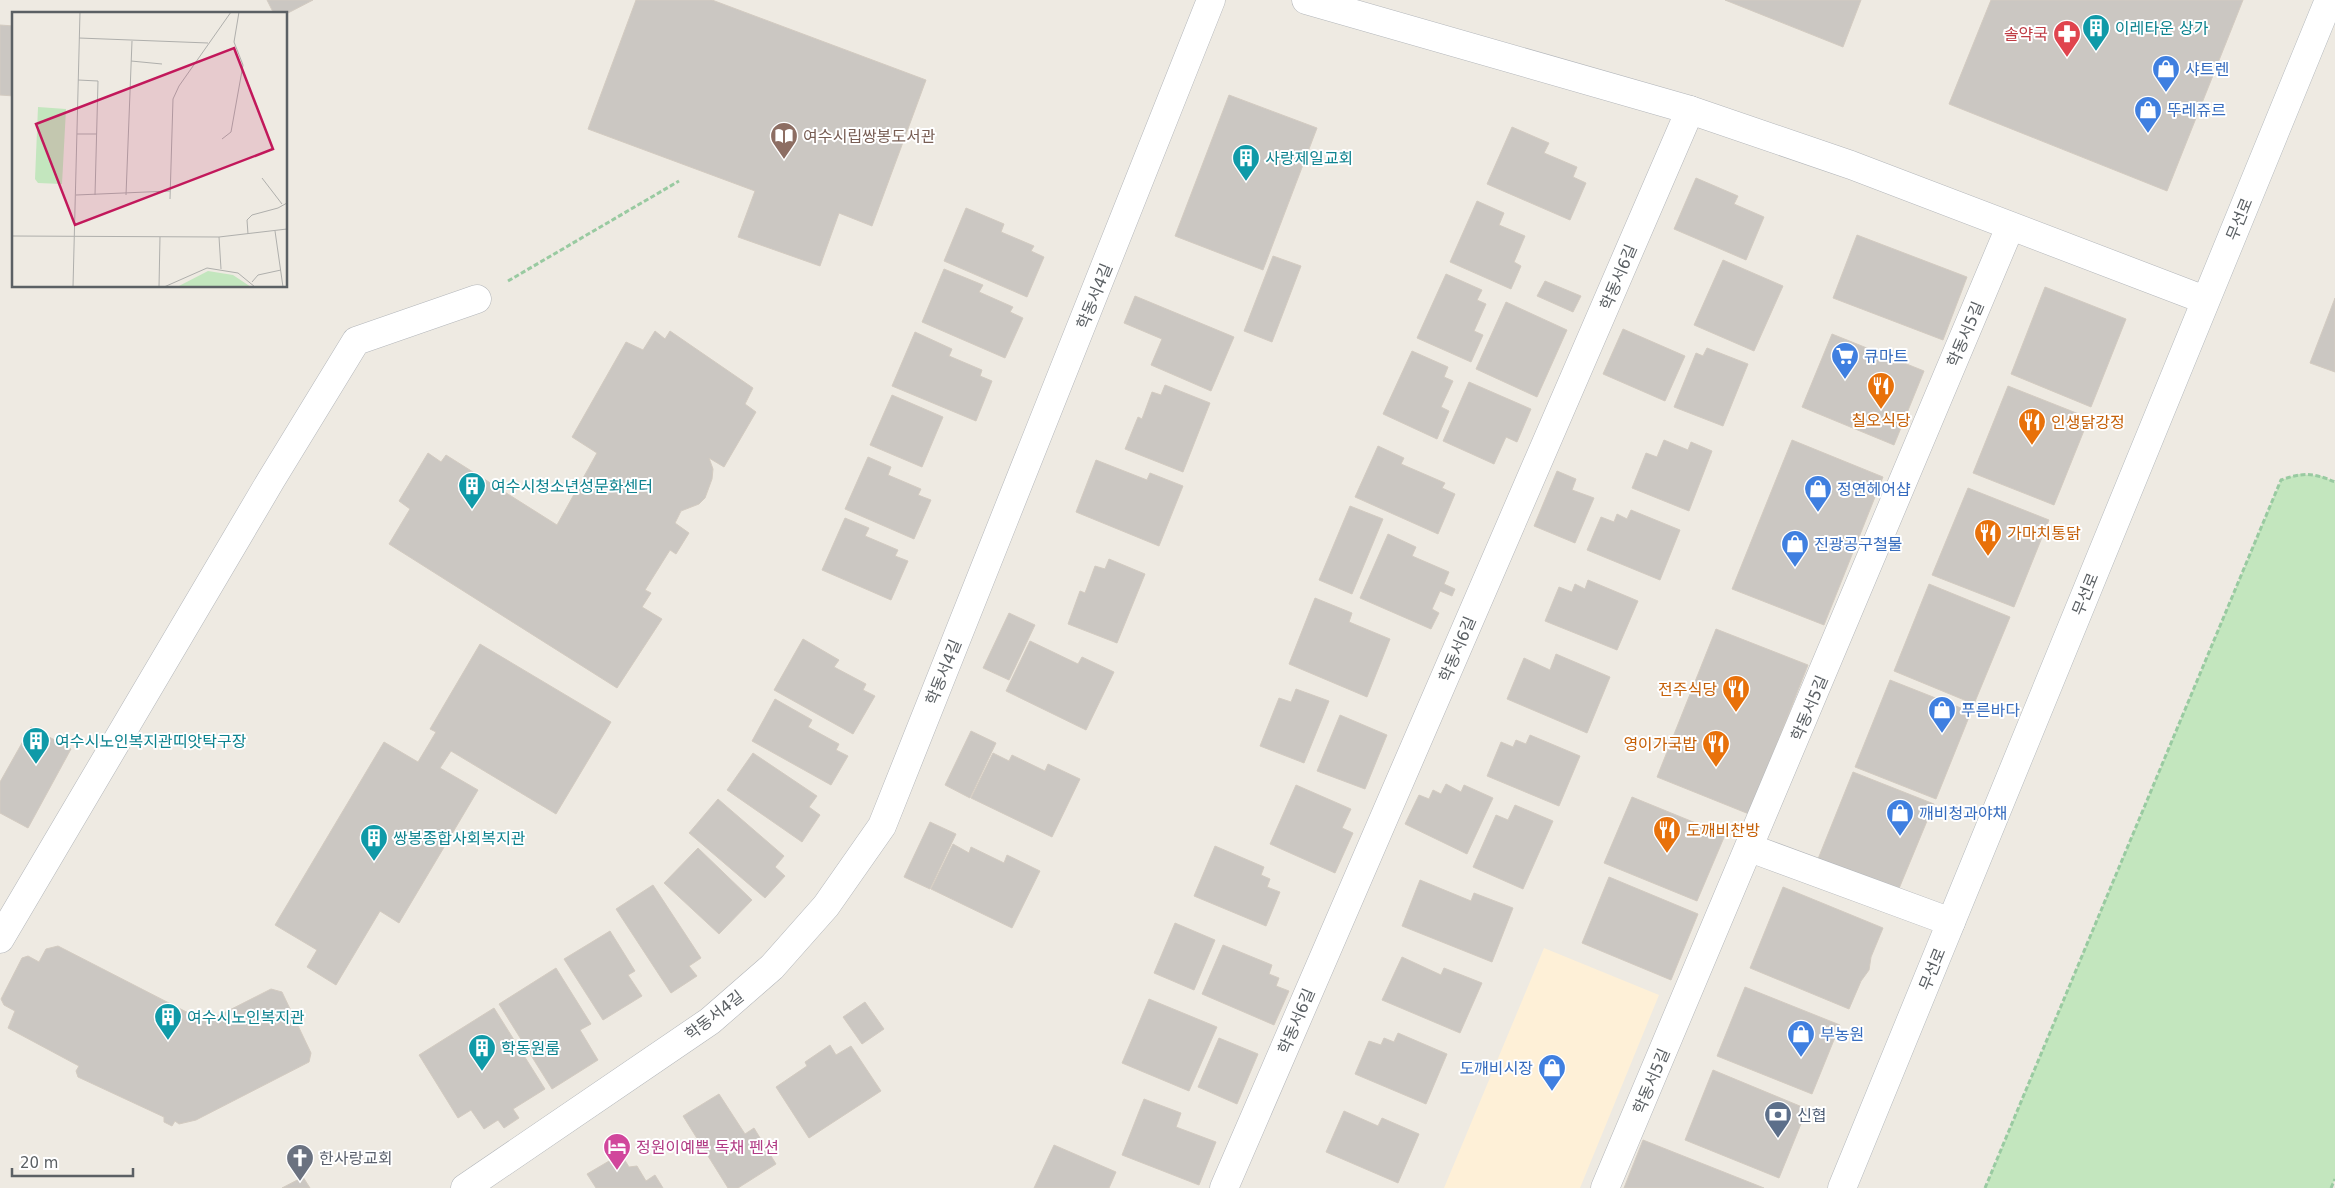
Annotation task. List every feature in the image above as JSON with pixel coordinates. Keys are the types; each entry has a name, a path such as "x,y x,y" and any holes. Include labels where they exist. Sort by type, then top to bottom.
{"street":[{"name":"학동서4길","path":"465,1188 710,1021 772,967 826,906 882,826 1211,0"},
{"path":"1306,0 1690,110 1851,165 2205,300"},
{"name":"무선로","path":"1842,1188 2328,0"},
{"name":"학동서6길","path":"1224,1188 1690,110"},
{"name":"학동서5길","path":"1605,1188 1750,848 2010,227"},
{"path":"0,939 271,480 356,341 477,299"},
{"path":"1750,848 1951,922"}],"path":[{"path":"477,299 679,181"},
{"path":"1986,1188 2281,480 2299,474 2321,476 2335,482"},
{"path":"2331,1188 2335,1179"}],"shaded area":[{"name":"도깨비시장","path":"1544,948 1659,995 1580,1188 1444,1188"}],"green space":[{"path":"2299,474 2321,476 2335,482 2335,1179 2331,1188 1985,1188 2281,480"}],"building":[{"path":"267,0 313,0 288,13 273,12"},
{"name":"여수시립쌍봉도서관","path":"636,0 712,0 926,80 872,226 839,213 820,266 738,237 755,191 588,129"},
{"path":"1725,0 1861,0 1843,47"},
{"name":"이레타운 상가","path":"1991,0 2243,0 2167,191 1949,104"},
{"path":"0,25 12,26 12,96 0,95"},
{"name":"사랑제일교회","path":"1229,95 1317,128 1263,270 1175,236"},
{"path":"1512,127 1549,143 1544,153 1577,167 1573,177 1586,183 1570,220 1487,184"},
{"path":"1696,178 1738,196 1734,204 1764,217 1746,260 1674,229"},
{"path":"1477,201 1504,213 1499,225 1525,236 1514,262 1521,266 1511,289 1450,262"},
{"path":"966,208 1004,224 1001,232 1034,246 1031,251 1044,257 1027,297 944,261"},
{"path":"1857,235 1967,277 1943,340 1833,298"},
{"path":"1273,256 1301,266 1272,342 1244,331"},
{"path":"1723,260 1783,286 1754,351 1694,325"},
{"path":"944,269 983,285 979,292 1013,307 1010,312 1023,318 1005,358 922,322"},
{"path":"1446,274 1482,290 1477,300 1486,304 1474,331 1483,335 1471,362 1417,338"},
{"path":"1545,281 1581,296 1573,312 1537,296"},
{"path":"2045,287 2126,319 2091,407 2011,374"},
{"path":"1135,296 1234,337 1211,391 1151,365 1162,339 1124,323"},
{"path":"2335,298 2335,372 2310,363"},
{"path":"1506,302 1567,330 1537,397 1476,369"},
{"path":"1623,329 1685,356 1665,401 1603,374"},
{"name":"여수시청소년성문화센터","path":"655,331 665,339 670,331 753,388 745,404 756,412 724,467 709,458 713,469 712,479 705,498 699,504 681,511 675,523 689,533 676,554 670,550 645,590 651,593 642,607 662,619 617,688 389,544 410,509 399,501 428,453 441,462 446,455 557,525 597,453 572,437 626,342 643,350"},
{"path":"915,332 952,349 949,356 982,370 980,376 992,381 976,421 892,386"},
{"path":"1832,334 1924,371 1894,445 1802,407"},
{"path":"1707,348 1748,364 1723,426 1674,407 1696,353 1703,356"},
{"path":"1412,351 1448,367 1444,377 1453,381 1441,407 1449,411 1437,439 1383,414"},
{"path":"1469,382 1531,409 1517,442 1506,437 1494,464 1443,441"},
{"path":"1165,385 1210,403 1183,472 1125,449 1138,417 1142,419 1152,392 1161,395"},
{"path":"2008,386 2089,418 2054,505 1973,473"},
{"path":"892,395 943,417 922,467 870,445"},
{"path":"1664,440 1688,450 1691,442 1712,451 1689,511 1632,488 1646,453 1657,457"},
{"path":"1792,440 1883,477 1824,625 1732,589"},
{"path":"1378,446 1404,458 1401,464 1445,483 1442,488 1455,494 1438,534 1355,497"},
{"path":"868,457 891,467 888,475 921,489 918,495 931,500 914,539 845,509"},
{"path":"1096,460 1147,480 1150,473 1183,486 1159,546 1076,512"},
{"path":"1557,471 1576,479 1572,490 1594,498 1575,543 1534,526"},
{"path":"1968,488 2049,520 2014,607 1932,575"},
{"path":"1350,506 1383,519 1352,594 1319,580"},
{"path":"1631,510 1680,530 1660,580 1587,550 1601,517 1614,522 1617,514 1627,519"},
{"path":"845,518 869,528 865,536 898,550 895,556 908,561 891,600 822,570"},
{"path":"1388,534 1416,547 1412,556 1449,572 1444,584 1455,589 1452,596 1440,591 1432,609 1439,613 1431,629 1360,598"},
{"path":"1109,559 1145,574 1117,643 1068,624 1080,591 1085,593 1095,566 1105,569"},
{"path":"1588,580 1638,601 1617,650 1545,621 1559,587 1572,592 1575,584 1585,589"},
{"path":"1929,584 2010,617 1974,704 1894,671"},
{"path":"1315,598 1352,613 1349,622 1390,639 1367,697 1289,664"},
{"path":"1009,613 1035,625 1009,680 983,668"},
{"path":"1716,629 1808,665 1749,814 1657,777"},
{"path":"803,639 839,660 834,667 866,684 863,690 875,696 853,734 774,690"},
{"path":"1030,641 1078,664 1082,657 1114,672 1086,730 1006,691"},
{"name":"쌍봉종합사회복지관","path":"480,644 611,722 556,814 451,751 440,768 478,790 399,923 380,911 336,985 307,967 317,950 275,925 384,742 418,762 436,732 430,729"},
{"path":"1556,654 1610,677 1587,733 1507,699 1524,658 1550,670"},
{"path":"1890,680 1971,712 1936,799 1855,767"},
{"path":"1296,689 1329,701 1304,763 1260,746 1279,698 1291,702"},
{"path":"775,699 812,720 808,727 839,744 836,750 848,756 831,785 752,741"},
{"path":"1340,715 1387,735 1365,789 1317,771"},
{"name":"여수시노인복지관띠앗탁구장","path":"31,727 71,749 28,828 0,813 0,782"},
{"path":"971,731 996,743 970,798 945,785"},
{"path":"1530,735 1580,756 1559,806 1487,776 1501,742 1513,747 1516,740 1526,744"},
{"path":"753,753 817,796 809,807 820,815 802,842 727,790"},
{"path":"993,753 1009,761 1012,755 1045,771 1048,764 1080,779 1052,837 971,798"},
{"path":"1853,772 1934,804 1898,891 1818,859"},
{"path":"1446,784 1461,792 1464,785 1493,798 1467,854 1405,824 1419,795 1429,799 1433,790 1441,794"},
{"path":"1296,785 1351,809 1342,828 1353,833 1335,873 1270,844"},
{"path":"1632,797 1725,835 1697,901 1604,863"},
{"path":"718,799 784,856 775,867 785,876 765,898 689,833"},
{"path":"1515,805 1553,821 1523,889 1473,867 1496,815 1508,820"},
{"path":"930,822 956,834 930,889 904,877"},
{"path":"953,844 969,853 971,847 1004,863 1007,855 1040,871 1012,928 931,889"},
{"path":"1215,846 1264,867 1261,875 1270,879 1267,887 1280,892 1266,926 1194,896"},
{"path":"698,848 752,900 719,934 664,883"},
{"path":"1609,877 1698,914 1671,980 1582,943"},
{"path":"1420,880 1471,901 1474,893 1513,908 1492,962 1402,926"},
{"path":"653,885 701,958 689,966 697,976 671,993 616,909"},
{"path":"1783,887 1883,928 1871,957 1869,970 1861,981 1849,1009 1750,968"},
{"path":"1175,923 1215,940 1194,990 1154,973"},
{"path":"610,931 635,971 628,975 642,996 603,1020 564,959"},
{"path":"1223,945 1272,965 1269,974 1279,978 1276,986 1289,991 1274,1025 1202,994"},
{"name":"여수시노인복지관","path":"58,946 206,1022 271,989 282,992 311,1053 309,1062 196,1120 179,1124 175,1121 172,1126 164,1122 164,1117 78,1077 76,1071 79,1066 8,1028 15,1011 4,1005 1,999 22,958 28,956 39,962 46,949"},
{"path":"1402,957 1441,975 1444,968 1482,983 1460,1033 1382,1000"},
{"path":"556,968 591,1024 580,1030 598,1060 552,1089 499,1004"},
{"path":"1745,987 1840,1025 1812,1094 1717,1056"},
{"path":"1149,999 1217,1027 1189,1091 1122,1063"},
{"path":"865,1002 884,1029 862,1044 843,1017"},
{"name":"학동원룸","path":"494,1008 545,1089 513,1109 519,1118 504,1128 498,1120 484,1129 471,1110 458,1118 419,1055"},
{"path":"1398,1033 1447,1054 1426,1104 1355,1074 1369,1041 1381,1045 1384,1038 1394,1042"},
{"path":"1219,1038 1258,1054 1237,1104 1198,1087"},
{"path":"830,1045 836,1055 851,1046 881,1091 809,1138 776,1087 807,1066 805,1062"},
{"path":"1713,1070 1807,1109 1779,1178 1685,1140"},
{"path":"719,1094 745,1134 754,1128 776,1164 738,1188 728,1188 683,1116"},
{"path":"1144,1099 1181,1113 1176,1127 1216,1142 1199,1185 1122,1155"},
{"path":"1344,1111 1378,1126 1382,1118 1419,1134 1398,1183 1326,1152"},
{"path":"1643,1140 1764,1188 1624,1188"},
{"path":"1054,1145 1116,1172 1109,1188 1034,1188"},
{"name":"정원이예쁜 독채 펜션","path":"621,1154 629,1167 637,1166 646,1181 655,1175 663,1188 596,1188 587,1174"},
{"name":"한사랑교회","path":"303,1177 310,1188 282,1188"}],"place":[{"name":"이레타운 상가","path":"2096,52"},
{"name":"솔약국","path":"2067,58"},
{"name":"샤트렌","path":"2166,93"},
{"name":"뚜레쥬르","path":"2148,134"},
{"name":"여수시립쌍봉도서관","path":"784,160"},
{"name":"사랑제일교회","path":"1246,182"},
{"name":"큐마트","path":"1845,380"},
{"name":"칠오식당","path":"1881,410"},
{"name":"인생닭강정","path":"2032,446"},
{"name":"여수시청소년성문화센터","path":"472,510"},
{"name":"정연헤어샵","path":"1818,513"},
{"name":"가마치통닭","path":"1988,557"},
{"name":"진광공구철물","path":"1795,568"},
{"name":"전주식당","path":"1736,713"},
{"name":"푸른바다","path":"1942,734"},
{"name":"여수시노인복지관띠앗탁구장","path":"36,765"},
{"name":"영이가국밥","path":"1716,768"},
{"name":"깨비청과야채","path":"1900,837"},
{"name":"도깨비찬방","path":"1667,854"},
{"name":"쌍봉종합사회복지관","path":"374,862"},
{"name":"여수시노인복지관","path":"168,1041"},
{"name":"부농원","path":"1801,1058"},
{"name":"학동원룸","path":"482,1072"},
{"name":"도깨비시장","path":"1552,1092"},
{"name":"신협","path":"1778,1139"},
{"name":"정원이예쁜 독채 펜션","path":"617,1171"},
{"name":"한사랑교회","path":"300,1182"}]}
